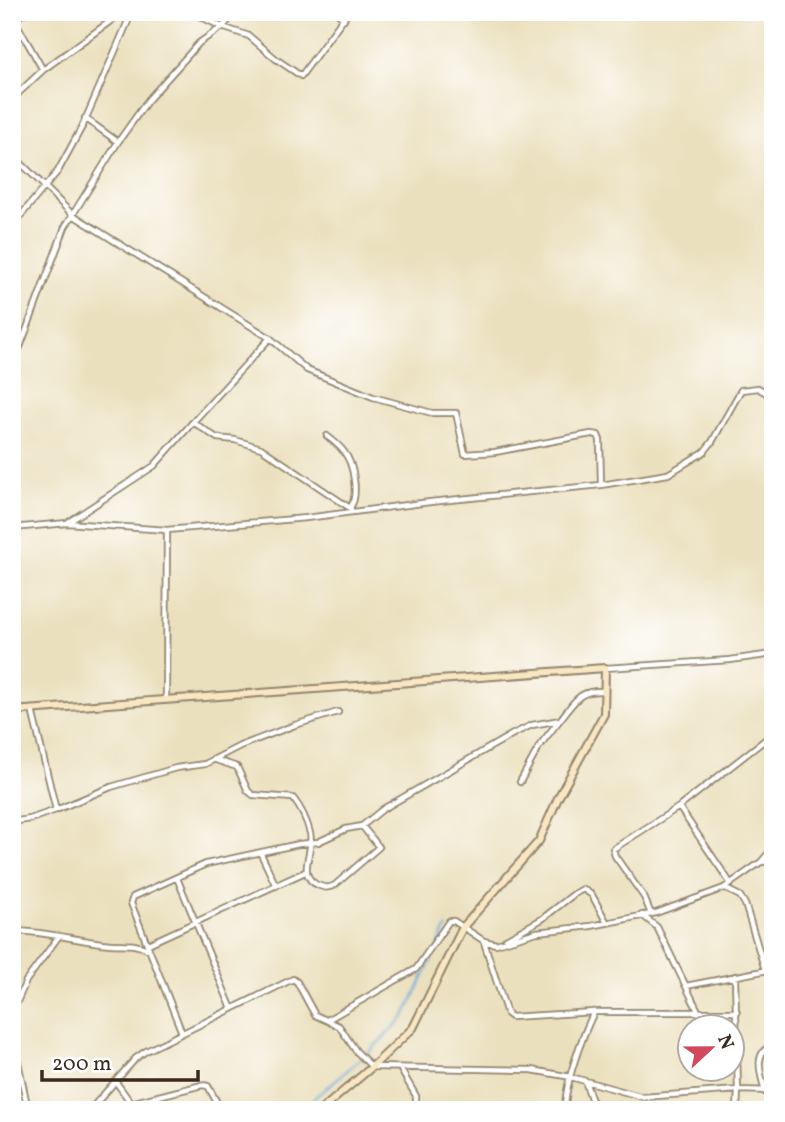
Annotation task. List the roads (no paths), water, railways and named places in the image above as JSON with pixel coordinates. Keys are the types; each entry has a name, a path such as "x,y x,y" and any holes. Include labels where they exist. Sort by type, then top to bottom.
{"street":[{"path":"26,12 13,17 43,70"},
{"path":"12,99 43,70 123,12"},
{"path":"12,226 58,172 132,12"},
{"path":"191,12 249,36 301,76 348,12"},
{"path":"13,357 20,347 65,227 118,142 148,100 199,43 222,27 237,12"},
{"path":"336,12 344,19"},
{"path":"85,118 118,142"},
{"path":"12,154 73,215 270,338 307,370 373,397 432,413 456,413 465,454 495,452 591,434 598,435 601,485"},
{"path":"67,523 154,466 270,338"},
{"path":"12,528 67,523 167,530 601,485 668,474 704,452 741,390 758,388 773,397"},
{"path":"193,422 217,438 261,448 351,510"},
{"path":"327,436 348,458 355,494 351,510"},
{"path":"166,700 167,530"},
{"path":"12,711 772,656"},
{"path":"321,1110 372,1067 415,1024 463,927 544,834 558,798 604,714 605,668"},
{"path":"520,782 540,746 579,696 591,691 605,691"},
{"path":"32,710 56,810"},
{"path":"12,821 30,819 111,787 215,760 240,746 273,733 338,712"},
{"path":"182,1034 131,903 133,897 206,864 323,841 346,829 362,826 383,809 513,734 533,725 560,720"},
{"path":"650,914 644,897 613,849 679,807 772,737"},
{"path":"215,760 237,767 248,791 253,795 293,798 310,833 306,872 308,879 317,885 329,888 335,885 379,847 362,826"},
{"path":"679,807 731,884"},
{"path":"327,1020 416,969 449,921 454,921 484,941 496,944 537,932 607,923 650,914 677,907 724,888 761,862 773,848"},
{"path":"261,854 276,886"},
{"path":"761,862 773,860"},
{"path":"12,931 36,931 149,947 306,872"},
{"path":"177,878 232,1009"},
{"path":"724,888 740,896 745,904 765,970"},
{"path":"496,944 542,919 583,889 592,895 607,923"},
{"path":"641,915 657,927 699,1013"},
{"path":"136,945 143,932"},
{"path":"12,1005 17,1002 26,981 59,936"},
{"path":"484,941 510,1017 594,1012 737,1012"},
{"path":"686,986 773,969"},
{"path":"735,976 737,1110"},
{"path":"90,1110 136,1058 293,979 315,1015 339,1026 356,1051 372,1067 532,1070 571,1077 643,1097 738,1090 773,1091"},
{"path":"565,1110 565,1098 579,1046 594,1012"},
{"path":"12,1032 28,1110"},
{"path":"765,1092 759,1057 763,1050 773,1045"},
{"path":"401,1069 416,1096 416,1110"},
{"path":"585,1081 595,1110"},
{"path":"116,1082 131,1103 202,1085 208,1086 221,1110"}],"waterway":[{"path":"300,1110 369,1052 405,1016 447,927"}]}
